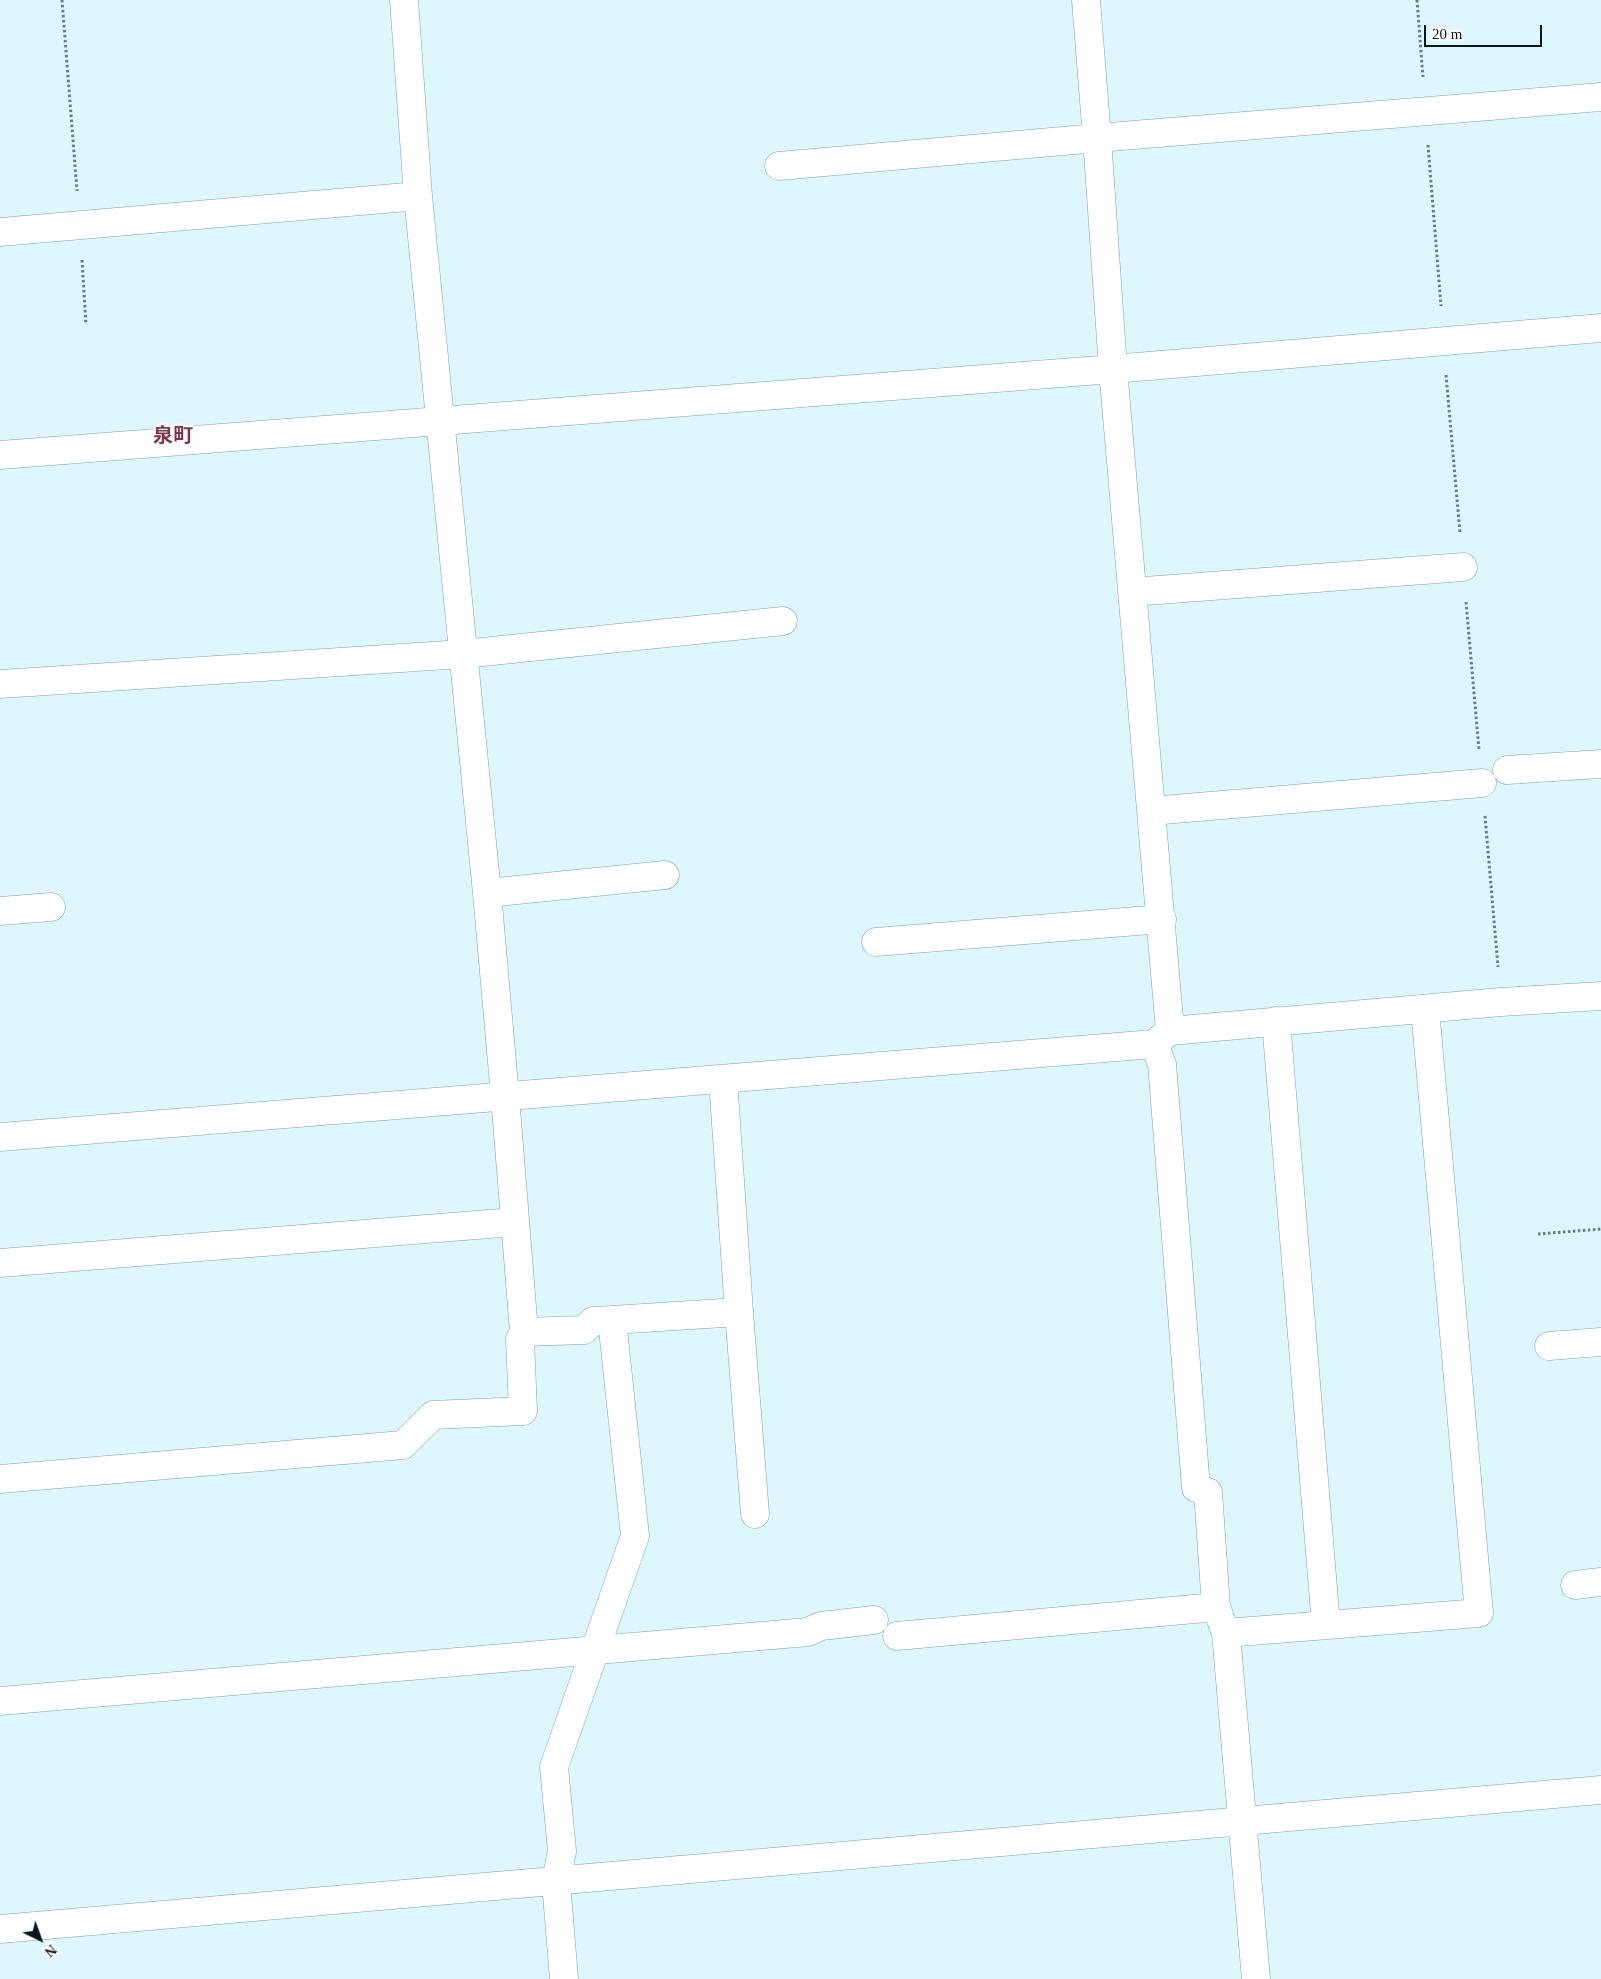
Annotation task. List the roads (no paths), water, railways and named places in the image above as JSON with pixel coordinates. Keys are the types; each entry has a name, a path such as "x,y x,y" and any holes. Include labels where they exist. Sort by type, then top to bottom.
{"street":[{"path":"0,1479 403,1445 433,1415 523,1411 520,1339 524,1332 505,1096 487,893 418,196 404,0"},
{"path":"1086,0 1113,369 1162,919 1162,1064 1196,1488 1208,1492 1216,1606 1226,1632 1256,1979"},
{"path":"779,166 1601,97"},
{"path":"0,232 418,196"},
{"path":"0,455 1113,369 1601,328"},
{"path":"1132,592 1463,567"},
{"path":"0,684 463,654 783,621"},
{"path":"1507,770 1601,764"},
{"path":"1152,811 1482,784"},
{"path":"487,893 665,875"},
{"path":"0,911 50,907"},
{"path":"876,942 1162,919"},
{"path":"0,1137 723,1079 1162,1037 1276,1022 1501,1002 1601,996"},
{"path":"1226,1632 1479,1613 1425,1009"},
{"path":"1276,1022 1326,1624"},
{"path":"723,1079 755,1514"},
{"path":"0,1263 514,1222"},
{"path":"524,1332 584,1330 593,1321 739,1312"},
{"path":"564,1979 556,1882 562,1851 554,1766 635,1536 612,1320"},
{"path":"1549,1346 1601,1342"},
{"path":"897,1636 1216,1606"},
{"path":"0,1701 594,1652 808,1632 820,1626 874,1620"},
{"path":"0,1929 1601,1790"}],"district":[{"name":"泉町","path":"173,437"}]}
